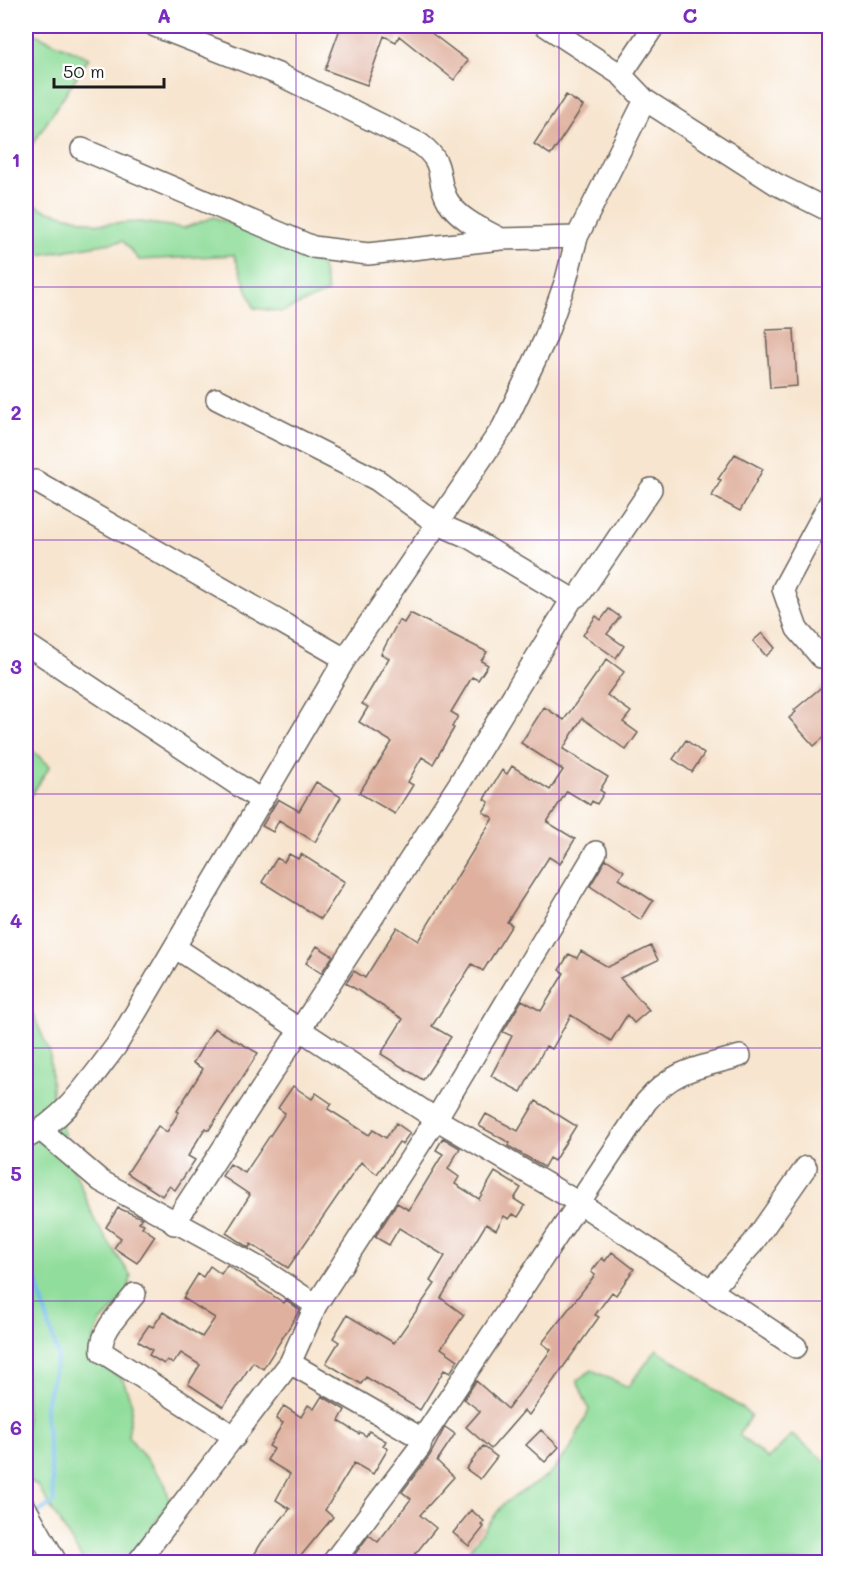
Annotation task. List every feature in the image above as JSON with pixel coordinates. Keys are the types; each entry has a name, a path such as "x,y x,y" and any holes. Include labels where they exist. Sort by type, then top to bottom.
{"street":[{"path":"154,26 278,74 420,144 434,154 447,198 457,212 501,239"},
{"path":"546,26 621,75 645,100 776,183 830,211"},
{"path":"621,75 654,26"},
{"path":"316,1305 263,1270 174,1224 101,1181 33,1134 76,1098 116,1046 345,659 436,523 504,427 545,339 566,280 577,237 645,100"},
{"path":"82,149 313,247 368,254 501,239 577,237"},
{"path":"217,399 377,480 436,523 470,538 572,599"},
{"path":"35,481 345,659"},
{"path":"174,1224 459,784 572,599 580,594 651,489"},
{"path":"830,502 783,589 797,629 822,657 830,655"},
{"path":"26,644 262,801"},
{"path":"138,1563 290,1363 316,1305 436,1119 596,852"},
{"path":"176,948 436,1119 581,1204 796,1347"},
{"path":"333,1563 420,1447 421,1441 581,1204 646,1102 660,1085 679,1073 740,1056"},
{"path":"711,1290 753,1243 806,1167"},
{"path":"135,1294 106,1332 102,1340 102,1352 235,1437"},
{"path":"290,1363 419,1437 421,1441"},
{"path":"26,1509 56,1563"}],"green space":[{"path":"26,30 89,58 26,154"},
{"path":"26,200 45,210 98,224 140,222 184,228 214,217 320,260 328,292 282,312 254,308 234,255 139,260 123,241 26,257"},
{"path":"26,745 50,766 26,804"},
{"path":"26,998 50,1053 52,1093 75,1172 96,1223 131,1276 127,1296 101,1322 91,1346 106,1367 123,1380 132,1404 128,1436 165,1483 170,1503 126,1562 84,1562 37,1485 26,1479"},
{"path":"657,1349 751,1415 739,1435 768,1459 792,1435 829,1464 829,1562 479,1562 467,1553 504,1503 549,1475 570,1449 589,1410 577,1380 592,1370 628,1387"}],"building":[{"path":"341,26 422,26 468,61 454,80 399,36 396,42 384,36 367,85 325,70"},
{"path":"566,95 583,106 551,155 534,144"},
{"path":"794,329 797,386 770,388 766,330"},
{"path":"735,454 763,469 740,511 712,496 721,480 718,479"},
{"path":"609,609 620,617 607,634 624,646 616,658 583,635 596,616 601,620"},
{"path":"410,613 487,652 481,661 488,665 478,680 472,677 451,712 458,716 452,727 454,728 433,764 422,757 408,782 413,785 395,814 359,793 392,742 359,722 368,707 362,704 389,658 381,654 399,620 404,623"},
{"path":"762,633 775,648 766,656 753,641"},
{"path":"607,659 624,672 607,695 631,712 623,722 638,733 626,750 582,718 563,749 608,777 600,790 604,793 597,804 592,801 590,805 567,791 547,822 575,839 560,864 549,857 507,922 512,925 483,971 472,964 432,1026 451,1037 423,1080 381,1054 403,1019 346,983 354,971 365,978 397,927 418,941 493,818 483,812 489,802 484,799 502,770 507,774 512,766 550,790 563,770 521,743 544,707 564,720"},
{"path":"830,680 830,732 814,746 789,718 796,712 794,710"},
{"path":"686,740 704,754 692,772 673,759"},
{"path":"316,782 341,797 315,842 279,820 273,832 262,826 278,799 299,811"},
{"path":"289,854 298,859 301,854 345,882 321,919 262,882 277,858 284,862"},
{"path":"606,859 624,871 619,879 653,901 641,920 590,886"},
{"path":"317,946 333,956 321,973 306,963"},
{"path":"651,946 658,960 620,978 649,1010 634,1023 627,1015 611,1041 571,1015 552,1049 546,1046 521,1092 491,1076 512,1036 503,1032 522,1000 541,1011 564,973 559,970 569,954 577,958 581,951 608,967"},
{"path":"214,1028 258,1053 209,1130 205,1128 188,1156 195,1160 175,1190 169,1186 162,1196 127,1173 158,1126 167,1132 179,1112 177,1111 203,1069 193,1063"},
{"path":"293,1086 312,1099 316,1093 332,1104 328,1109 369,1135 373,1130 386,1138 396,1123 410,1133 402,1144 399,1142 377,1174 361,1162 288,1268 251,1244 249,1248 226,1233 250,1195 222,1176 230,1164 245,1173 285,1113 278,1108"},
{"path":"536,1101 576,1126 554,1161 549,1158 544,1167 508,1146 510,1143 479,1126 486,1114 518,1131"},
{"path":"443,1138 460,1148 448,1169 459,1177 455,1184 479,1199 495,1172 521,1188 514,1199 525,1206 518,1217 513,1214 509,1219 504,1216 496,1230 486,1224 441,1298 464,1315 441,1348 458,1360 450,1373 444,1370 420,1410 366,1377 361,1384 326,1363 339,1342 333,1338 347,1315 394,1343 435,1284 430,1281 445,1256 399,1228 389,1245 375,1237 397,1203 409,1210 443,1154 436,1150"},
{"path":"118,1208 142,1218 139,1222 144,1224 142,1227 155,1236 137,1263 114,1248 121,1238 106,1227"},
{"path":"612,1252 634,1269 616,1295 612,1292 595,1315 599,1317 529,1415 524,1411 491,1449 466,1427 480,1411 464,1399 476,1381 508,1409 551,1350 542,1343 595,1275 591,1272 602,1258 605,1261"},
{"path":"227,1265 284,1303 286,1300 300,1310 263,1369 253,1362 223,1407 188,1384 200,1365 181,1353 173,1364 167,1360 164,1364 149,1355 152,1350 138,1341 149,1325 153,1327 163,1312 202,1337 215,1318 183,1298 198,1274 203,1277 210,1266 221,1274"},
{"path":"322,1396 345,1410 339,1421 359,1434 360,1432 366,1436 369,1431 386,1441 383,1446 388,1449 373,1474 354,1463 325,1510 333,1517 295,1563 249,1563 262,1542 290,1509 276,1500 290,1474 267,1460 274,1449 269,1446 283,1423 276,1419 284,1406 301,1417 308,1405 314,1409"},
{"path":"445,1427 455,1434 437,1461 454,1477 420,1515 436,1528 408,1563 365,1563 355,1554 369,1535 378,1542 411,1499 402,1492 430,1455"},
{"path":"541,1430 559,1447 545,1462 526,1445"},
{"path":"483,1446 497,1457 480,1479 466,1469"},
{"path":"471,1510 484,1521 481,1525 484,1527 469,1546 453,1533"}],"waterway":[{"path":"26,1245 58,1356 45,1408 54,1502 36,1514"}]}
